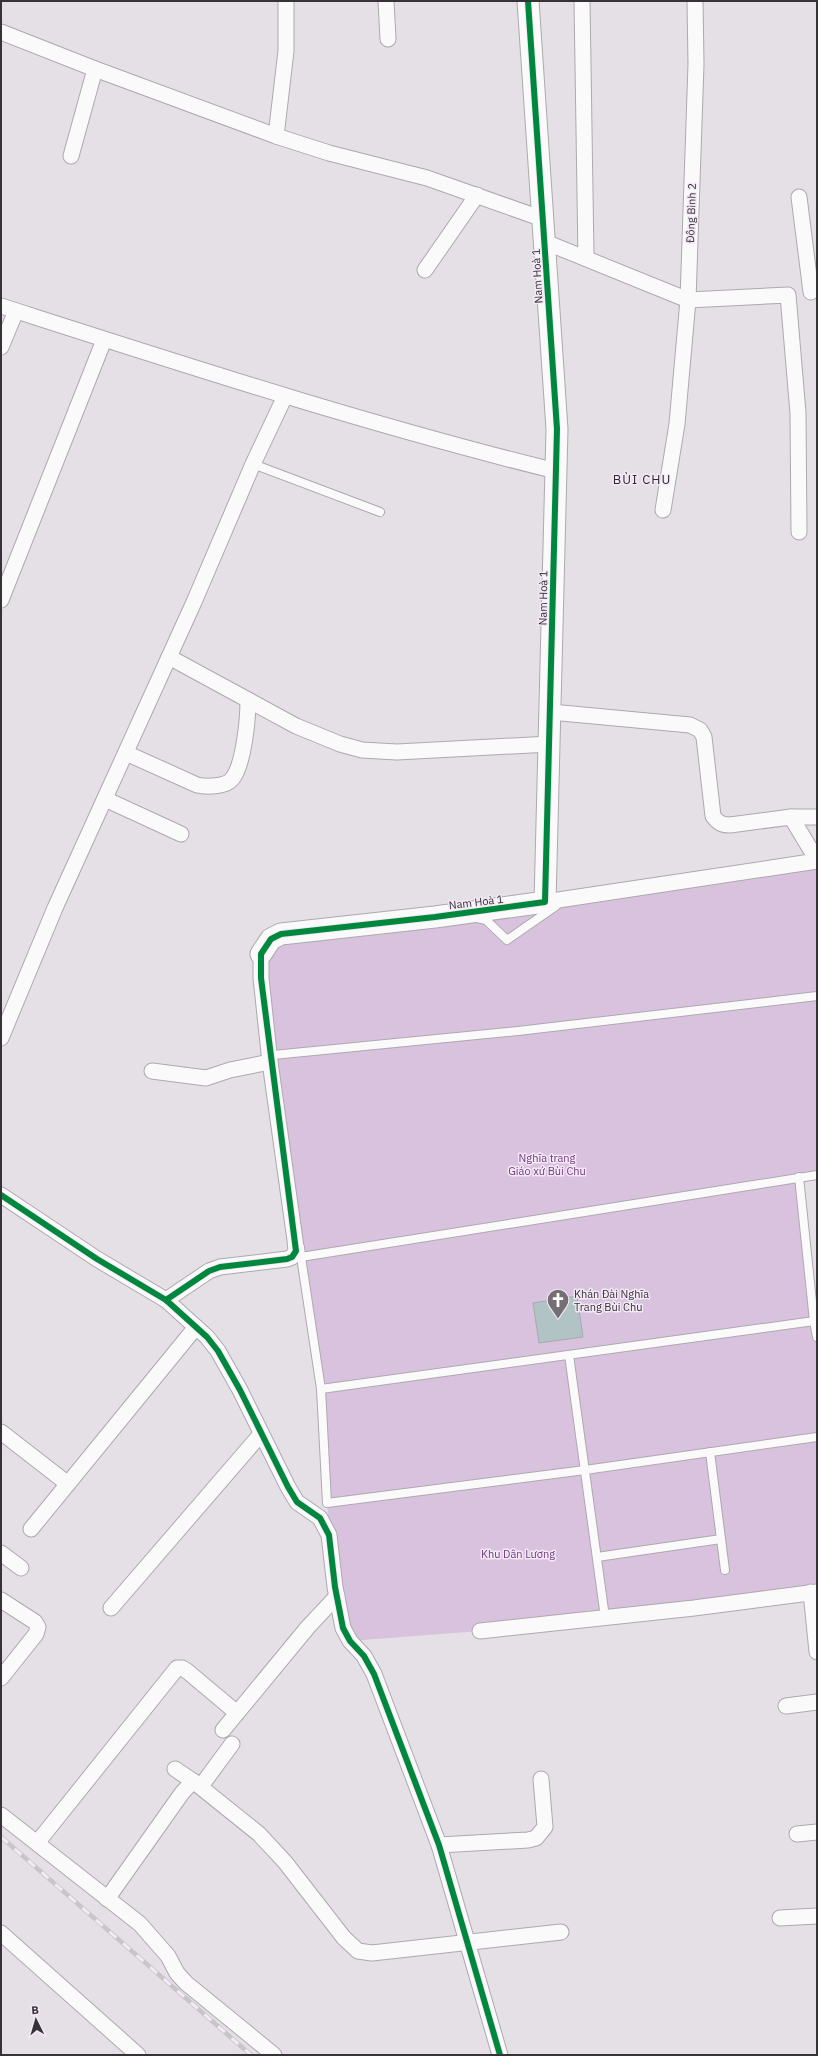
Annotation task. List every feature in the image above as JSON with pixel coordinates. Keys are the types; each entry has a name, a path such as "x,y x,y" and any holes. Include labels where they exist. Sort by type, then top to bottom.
{"street":[{"path":"276,136 286,51 286,1"},
{"path":"386,1 388,39"},
{"name":"Nam Hoà 1","path":"261,954 271,939 281,934 435,918 545,902 557,429 544,218 528,1"},
{"path":"582,1 586,257"},
{"name":"Đông Bình 2","path":"663,510 677,424 688,300 696,64 696,1"},
{"path":"1,32 95,69 276,136 342,156 427,178 544,218"},
{"path":"71,156 95,69"},
{"path":"425,270 477,195"},
{"path":"545,242 586,257 688,300 788,295 814,292 799,197"},
{"path":"788,295 798,413 799,532"},
{"path":"1,306 104,340 285,396 470,449 556,471"},
{"path":"1,347 16,310"},
{"path":"1,600 104,340"},
{"path":"1,1038 55,908 169,657 253,464 285,396"},
{"path":"169,657 296,726 340,744 362,750 397,752 550,744"},
{"path":"126,752 197,785 206,787 227,782 232,779 239,762 248,718 248,700"},
{"path":"551,712 690,725 696,727 704,737 714,816 717,821 723,825 791,817 817,817"},
{"path":"105,799 181,834"},
{"path":"545,902 817,860 791,817"},
{"path":"166,1300 209,1271 220,1267 287,1259 294,1255 295,1240 292,1208 261,978 261,954"},
{"path":"152,1071 206,1078 272,1059"},
{"path":"1,1195 97,1259 166,1300 196,1327 218,1350 240,1390 279,1472 297,1502 320,1518 326,1527 329,1535 343,1628 350,1642 364,1656 374,1674 439,1845 500,2055"},
{"path":"31,1529 196,1327"},
{"path":"1,1432 68,1484"},
{"path":"111,1608 261,1434"},
{"path":"1,1553 21,1568"},
{"path":"480,1631 694,1608 814,1592 817,1652"},
{"path":"223,1730 308,1627 337,1596"},
{"path":"1,1600 35,1622 38,1627 36,1634 1,1678"},
{"path":"38,1843 177,1668 182,1668 188,1671 237,1713"},
{"path":"786,1706 817,1702"},
{"path":"107,1899 182,1793 197,1784 232,1744"},
{"path":"175,1769 197,1784 269,1845 285,1862 344,1938 358,1951 372,1953 560,1932"},
{"path":"439,1845 528,1840 536,1838 545,1827 541,1779"},
{"path":"1,1815 140,1924 168,1956 177,1973 186,1983 274,2055"},
{"path":"797,1834 817,1832"},
{"path":"780,1918 817,1916"},
{"path":"1,1933 138,2055"}],"lane":[{"path":"253,464 380,512"},
{"path":"817,871 814,865 558,905 507,940 481,917 282,937 269,947 265,956 272,1059 321,1389 327,1503 585,1470 817,1437"},
{"path":"272,1059 817,996"},
{"path":"301,1257 817,1175"},
{"path":"799,1177 817,1337"},
{"path":"321,1389 814,1321"},
{"path":"570,1355 604,1610"},
{"path":"710,1452 725,1570"},
{"path":"597,1557 722,1539"}],"green space":[{"name":"Nghĩa trang Giáo xứ Bùi Chu","path":"817,861 817,1178 804,1180 817,1337 817,1590 480,1631 350,1641 329,1535 321,1383 261,954 281,934"}],"building":[{"name":"Khán Đài Nghĩa Trang Bùi Chu","path":"577,1296 583,1337 539,1343 533,1303"}],"railway":[{"path":"1,1837 251,2055"}],"cycle path":[{"path":"166,1300 209,1271 220,1267 287,1259 292,1257 296,1251 261,978 261,954 271,939 281,934 435,917 545,902 557,429 528,1"},
{"path":"1,1195 97,1259 166,1300 207,1337 218,1351 240,1390 288,1487 297,1502 320,1518 329,1535 335,1587 343,1628 350,1641 364,1656 374,1674 439,1845 500,2055"}],"place":[{"name":"Khán Đài Nghĩa Trang Bùi Chu","path":"558,1320"}],"district":[{"name":"BÙI CHU","path":"642,479"}],"park label":[{"name":"Khu Dân Lương","path":"518,1554"}]}
